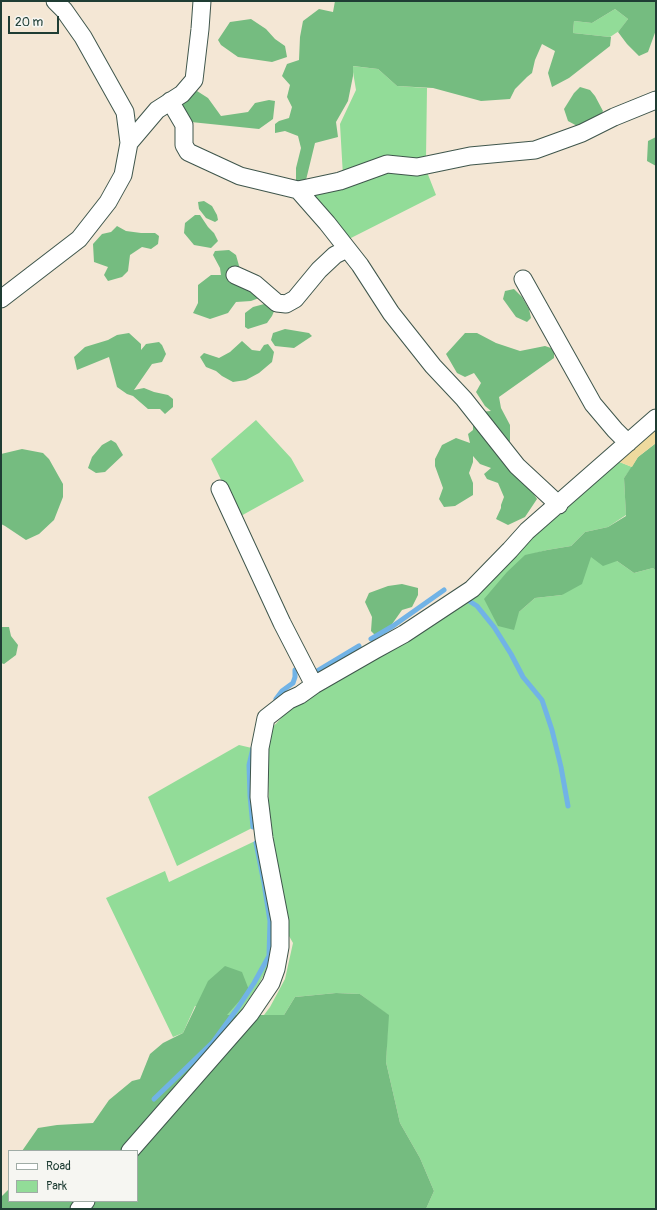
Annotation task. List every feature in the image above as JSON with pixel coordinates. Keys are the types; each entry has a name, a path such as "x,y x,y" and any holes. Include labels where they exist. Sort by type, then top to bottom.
{"street":[{"path":"1,299 79,238 108,202 123,175 129,143 125,112 82,36 64,10 55,1"},
{"path":"129,143 156,110 182,94 194,80 202,1"},
{"path":"170,101 184,125 184,145 188,152 240,176 298,190 340,181 387,164 417,167 470,156 535,150 582,133 614,117 656,100"},
{"path":"298,190 348,249 391,313 433,366 464,399 516,466 558,505"},
{"path":"235,275 254,284 277,303 286,304 295,299 319,270 335,255 348,249"},
{"path":"523,279 593,404 628,443"},
{"path":"131,1150 250,1014 271,983 276,969 280,947 280,921 264,838 259,797 260,748 266,718 289,700 404,634 472,589 527,531 656,418"},
{"path":"220,489 282,623 314,685"}],"green space":[{"path":"335,1 656,1 656,30 648,52 639,56 618,32 628,19 615,9 592,23 574,21 573,33 611,37 610,46 569,78 552,87 548,73 555,51 542,44 535,60 532,73 515,89 510,99 481,101 433,88 397,86 378,69 353,66 353,76 348,101 336,122 338,137 315,143 306,180 296,180 296,168 301,148 298,136 285,131 275,133 275,124 289,118 292,107 287,97 290,85 282,76 287,64 299,60 300,37 303,21 319,9 333,12"},
{"path":"615,9 628,19 619,31 610,37 573,33 574,21 592,23"},
{"path":"251,19 266,29 275,39 285,46 287,57 272,62 238,57 221,45 218,40 230,22"},
{"path":"352,66 378,69 397,86 427,88 426,158 387,159 343,176 340,124 356,90"},
{"path":"580,87 590,90 603,111 597,121 579,127 568,121 564,109 574,93"},
{"path":"197,91 208,98 221,116 248,112 255,103 269,100 275,101 273,119 259,129 191,122 180,104"},
{"path":"656,137 656,166 647,161 648,141"},
{"path":"383,171 427,172 436,195 347,240 307,194"},
{"path":"204,201 212,206 217,215 218,220 215,222 206,218 199,209 198,202"},
{"path":"195,215 200,215 214,233 218,241 211,248 194,245 184,233 185,223"},
{"path":"117,226 126,231 155,233 159,236 158,244 151,249 142,247 130,255 128,271 122,277 108,281 104,275 108,267 94,262 93,244 102,234 111,232"},
{"path":"229,250 236,255 241,273 249,277 259,298 251,301 236,302 228,313 210,319 193,313 198,303 198,285 211,275 221,275 220,268 213,255 215,251"},
{"path":"514,289 522,297 529,309 531,318 527,322 516,317 503,299 505,291"},
{"path":"268,303 275,309 267,323 248,329 245,327 245,313 253,307"},
{"path":"285,329 309,333 312,336 294,348 275,346 271,340 273,333"},
{"path":"129,333 141,344 141,350 146,344 159,342 166,354 162,362 152,364 134,390 144,388 168,395 173,399 173,407 165,414 160,409 148,409 133,396 117,387 109,357 77,370 74,357 85,347 108,340 117,335"},
{"path":"465,333 477,333 496,343 520,351 545,346 551,348 554,352 554,358 499,397 501,408 510,425 510,446 527,483 537,499 525,517 508,525 496,519 504,497 498,483 487,479 484,474 491,468 480,464 473,456 473,462 469,473 473,483 473,495 455,506 444,507 439,499 443,488 435,466 435,459 442,445 456,438 470,443 468,434 473,430 473,423 479,412 491,411 485,406 476,392 481,383 474,373 465,377 457,373 446,354"},
{"path":"242,341 252,350 260,351 264,345 268,344 274,352 272,362 259,373 246,380 233,382 216,371 206,367 200,357 204,353 219,358 230,352"},
{"path":"256,420 291,458 304,481 239,517 211,459"},
{"path":"111,440 116,443 123,455 105,472 96,473 88,468 92,457 102,445"},
{"path":"656,443 656,571 653,568 634,573 617,561 603,566 591,557 582,584 562,595 535,598 519,612 514,630 498,626 484,599 507,572 525,555 571,546 585,532 608,527 626,516 624,478 638,457"},
{"path":"22,449 43,453 49,459 63,484 63,497 54,520 39,534 26,540 1,524 1,454"},
{"path":"617,461 632,467 624,478 626,515 608,527 585,532 571,546 525,556 519,612 535,598 562,595 591,556 617,561 634,573 653,568 656,571 656,1209 426,1209 434,1191 420,1158 400,1123 386,1062 388,1015 360,994 336,993 295,997 284,1015 264,1015 285,979 293,943 289,936 269,806 268,763 270,730 286,713 290,705 492,573"},
{"path":"402,584 418,588 418,595 412,607 402,610 385,634 374,634 371,631 372,617 365,602 369,593 388,586"},
{"path":"1,627 9,627 11,636 18,645 16,655 4,664 1,663"},
{"path":"239,745 256,749 256,826 177,866 148,797"},
{"path":"253,842 259,842 274,933 270,963 259,984 238,1015 226,1015 195,1006 183,1033 173,1037 106,898 165,871 169,882"},
{"path":"225,966 242,972 249,990 227,1015 284,1015 295,997 336,993 360,994 389,1015 386,1062 400,1123 420,1158 434,1191 426,1209 1,1209 1,1197 8,1190 8,1202 138,1202 138,1150 23,1150 38,1128 57,1125 93,1123 109,1100 132,1081 140,1079 150,1054 163,1043 183,1033 208,981"}],"sand":[{"path":"656,427 656,443 638,457 632,467 617,461"}],"waterway":[{"path":"371,639 393,626 444,590"},
{"path":"466,599 477,606 494,627 523,677 542,700 552,730 568,806"},
{"path":"314,673 359,646"},
{"path":"276,699 282,691 293,683 295,670"},
{"path":"253,748 249,765 253,827"},
{"path":"154,1099 213,1042 254,983 269,956 270,921 256,843"}]}
